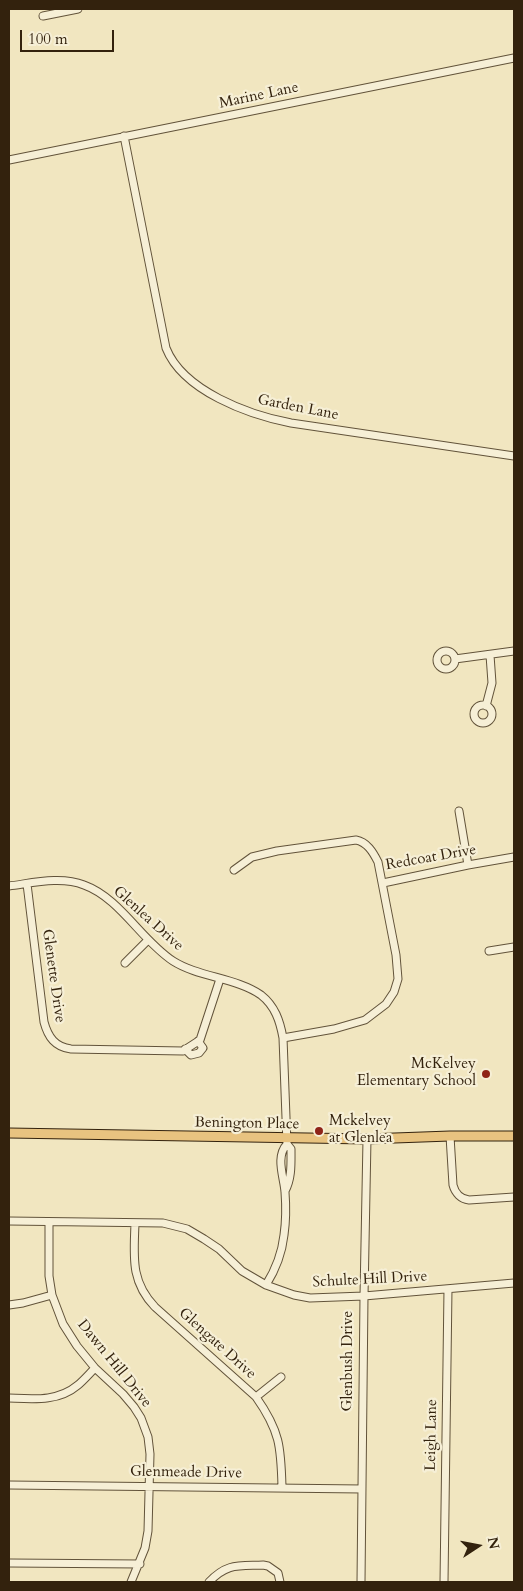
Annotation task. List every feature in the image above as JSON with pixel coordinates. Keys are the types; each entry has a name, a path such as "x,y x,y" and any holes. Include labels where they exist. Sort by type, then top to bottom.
{"main road":[{"name":"Benington Place","path":"9,1134 287,1141 514,1136"}],"street":[{"path":"42,16 75,9"},
{"name":"Marine Lane","path":"9,160 514,58"},
{"name":"Garden Lane","path":"124,136 166,348 173,363 188,379 233,405 266,418 514,456"},
{"path":"455,659 514,651"},
{"path":"486,706 492,683 490,655"},
{"path":"459,811 468,865"},
{"name":"Redcoat Drive","path":"234,870 252,857 277,850 356,840 363,842 374,853 383,883 514,857"},
{"name":"Glenlea Drive","path":"9,886 51,881 75,882 86,886 109,899 148,940 171,960 183,967 249,989 269,1002 280,1022 284,1038 287,1141 291,1149 291,1164 285,1191 284,1234 279,1259 266,1285"},
{"path":"284,1038 334,1029 365,1020 386,1004 394,992 398,979 396,955 383,883"},
{"name":"Glenette Drive","path":"28,884 46,1032 61,1048 179,1052 185,1050 198,1041 220,979"},
{"path":"125,963 148,940"},
{"path":"489,951 514,947"},
{"path":"450,1136 452,1185 463,1199 514,1197"},
{"name":"Glenbush Drive","path":"361,1582 367,1139"},
{"name":"Schulte Hill Drive","path":"9,1221 163,1223 186,1229 204,1239 219,1249 242,1271 266,1285 294,1295 310,1298 364,1296 514,1283"},
{"name":"Dawn Hill Drive","path":"50,1222 49,1276 52,1295 63,1324 77,1346 95,1368 123,1394 141,1418 148,1437 150,1454 148,1531 140,1564 131,1582"},
{"name":"Glengate Drive","path":"135,1223 134,1255 136,1275 148,1299 256,1397 272,1424 280,1443 282,1487"},
{"name":"Leigh Lane","path":"444,1582 448,1289"},
{"path":"9,1305 52,1295"},
{"path":"9,1398 44,1399 58,1397 68,1393 95,1368"},
{"path":"256,1397 280,1376"},
{"name":"Glenmeade Drive","path":"9,1485 362,1489"},
{"path":"9,1563 140,1564"},
{"path":"209,1582 228,1567 263,1565 278,1573 280,1582"}],"place":[{"name":"McKelvey Elementary School","path":"486,1074"},
{"name":"Mckelvey at Glenlea","path":"319,1131"}]}
